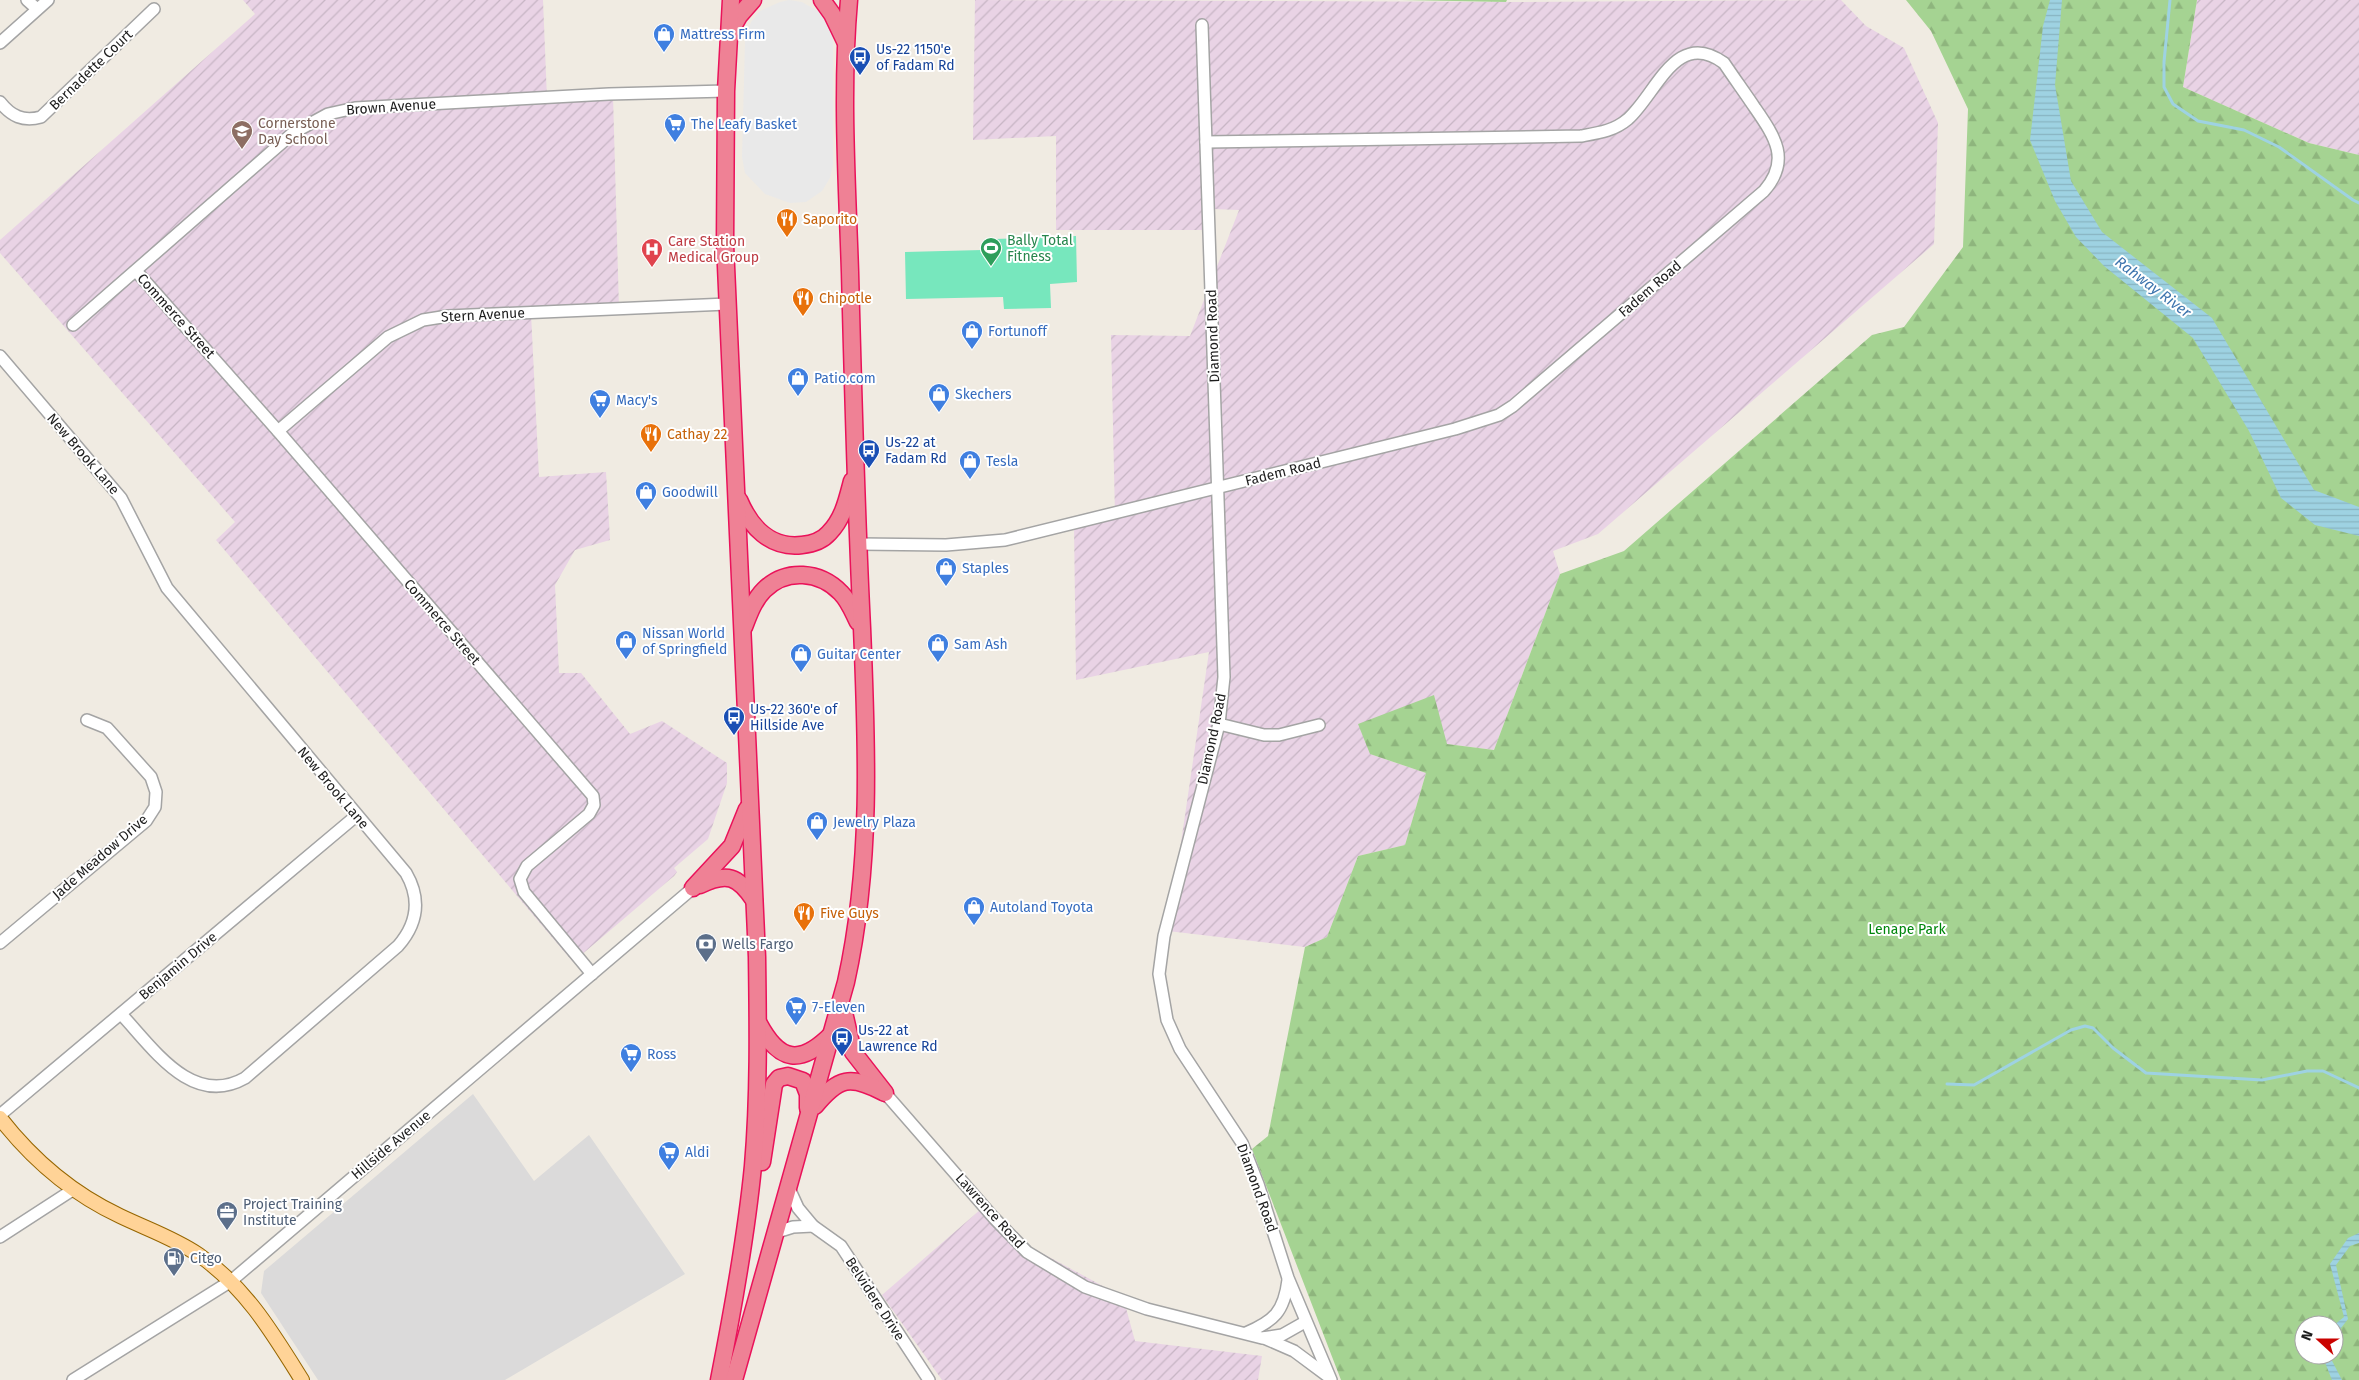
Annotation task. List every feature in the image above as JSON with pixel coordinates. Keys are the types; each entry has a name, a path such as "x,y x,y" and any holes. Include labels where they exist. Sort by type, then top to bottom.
{"highway":[{"path":"719,1380 745,1231 754,1146 758,1022 750,800 727,304 725,217 726,90 731,0"},
{"path":"729,34 739,16 753,0"},
{"path":"822,0 832,14 846,43"},
{"path":"734,1380 774,1234 842,1001 858,912 865,845 866,781 862,629 845,123 848,0"},
{"path":"736,493 749,520 762,534 785,545 806,545 818,541 828,534 840,519 856,467"},
{"path":"742,631 753,606 765,589 782,578 801,575 820,578 836,589 850,604 862,629"},
{"path":"693,888 732,846 750,800"},
{"path":"693,888 713,879 728,877 743,886 754,900"},
{"path":"842,1001 853,1052 885,1093"},
{"path":"758,1022 773,1046 784,1054 794,1056 814,1051 834,1033"},
{"path":"745,1231 759,1180 769,1118 771,1092 779,1078 792,1076 803,1081 808,1094 810,1115"},
{"path":"810,1115 831,1087 842,1082 863,1082 885,1093"}],"main road":[{"path":"0,1116 29,1150 74,1190 121,1217 177,1241 213,1265 231,1281 254,1307 302,1380"}],"street":[{"path":"27,0 37,9"},
{"path":"0,43 48,0"},
{"name":"Bernadette Court","path":"0,102 14,116 32,119 40,117 154,10"},
{"name":"Diamond Road","path":"1202,25 1224,677 1219,724 1164,936 1160,958 1160,989 1173,1035 1242,1143 1248,1156 1288,1278 1331,1379"},
{"name":"Fadem Road","path":"859,544 946,545 1005,540 1455,430 1499,415 1513,406 1764,191 1775,175 1779,156 1773,134 1724,63 1715,57 1697,53 1675,61 1627,120 1616,128 1602,133 1581,136 1206,142"},
{"name":"Brown Avenue","path":"73,325 293,133 328,114 355,108 609,94 726,90"},
{"name":"Commerce Street","path":"136,271 593,796 594,805 589,814 527,866 520,879 524,892 592,974"},
{"name":"Stern Avenue","path":"278,432 377,344 399,330 423,320 448,316 727,304"},
{"name":"New Brook Lane","path":"0,356 121,498 167,588 356,816 406,873 412,884 417,904 412,926 398,946 245,1078 229,1085 216,1087 191,1081 169,1066 121,1014"},
{"name":"Jade Meadow Drive","path":"0,942 146,821 155,807 156,792 151,777 108,728 87,720"},
{"path":"1219,724 1264,735 1279,735 1319,725"},
{"name":"Benjamin Drive","path":"0,1116 356,816"},
{"name":"Hillside Avenue","path":"73,1380 231,1281 693,888"},
{"name":"Lawrence Road","path":"885,1093 994,1218 1027,1252 1085,1287 1155,1312 1246,1332 1294,1351 1331,1379"},
{"name":"Belvidere Drive","path":"788,1186 798,1208 813,1226 841,1246 929,1380"},
{"path":"0,1237 74,1190"},
{"path":"774,1234 793,1227 813,1226"},
{"path":"1246,1332 1263,1325 1279,1312 1287,1292 1288,1278"},
{"path":"1262,1338 1282,1336 1306,1322"}],"shaded area":[{"path":"243,0 543,0 547,99 613,96 619,309 531,313 539,477 606,472 610,540 575,550 555,585 559,673 581,673 630,734 662,721 727,763 727,783 708,839 674,868 677,872 674,876 573,962 216,540 235,522 0,253 0,240 255,14"},
{"path":"789,0 802,2 821,13 831,27 833,41 833,165 830,178 822,191 806,202 790,203 765,194 745,173 742,157 745,40 751,22 760,11"},
{"path":"975,0 1506,2 1841,0 1866,26 1904,48 1938,123 1934,244 1598,534 1553,551 1560,574 1494,750 1447,744 1370,754 1426,773 1405,845 1358,856 1327,937 1305,947 1168,931 1209,652 1076,680 1074,525 1115,516 1111,335 1190,336 1239,210 1212,209 1212,230 1056,230 1056,136 973,140"},
{"path":"2197,0 2359,0 2359,155 2309,143 2183,87"},
{"path":"473,1094 534,1181 589,1135 685,1274 505,1380 318,1380 261,1293 264,1271"},
{"path":"988,1203 1025,1244 1123,1297 1135,1341 1262,1356 1258,1380 942,1380 882,1295"}],"green space":[{"path":"1402,0 1507,0 1506,2"},
{"name":"Lenape Park","path":"1906,0 2197,0 2183,87 2309,143 2359,155 2359,1380 1341,1380 1252,1149 1268,1136 1305,947 1327,937 1358,856 1405,845 1426,773 1370,754 1358,724 1434,695 1447,744 1494,750 1560,574 1624,551 1872,335 1904,327 1963,247 1968,109 1931,31"},
{"name":"Bally Total Fitness","path":"1076,236 1077,282 1050,284 1051,308 1004,309 1003,297 906,299 905,252 982,250 982,246 995,244 995,239"}],"water":[{"name":"Rahway River","path":"2050,0 2062,0 2055,85 2071,181 2102,232 2212,318 2314,490 2359,507 2359,536 2315,525 2281,498 2249,431 2193,338 2104,266 2076,237 2055,201 2030,140 2043,26"},
{"path":"2359,1233 2359,1243 2350,1246 2336,1265 2348,1319 2344,1324 2344,1315 2330,1264 2348,1238"},
{"path":"2326,1365 2334,1365 2342,1380 2332,1380"}],"waterway":[{"path":"2170,0 2164,62 2164,87 2173,104 2198,121 2244,130 2279,147 2359,203"},
{"path":"1947,1084 1974,1085 2071,1030 2085,1026 2093,1028 2113,1048 2146,1073 2262,1080 2307,1071 2323,1071 2359,1088"}],"place":[{"name":"Mattress Firm","path":"664,53"},
{"name":"Us-22 1150'e of Fadam Rd","path":"860,76"},
{"name":"The Leafy Basket","path":"675,143"},
{"name":"Cornerstone Day School","path":"242,150"},
{"name":"Saporito","path":"787,238"},
{"name":"Bally Total Fitness","path":"991,267"},
{"name":"Care Station Medical Group","path":"652,268"},
{"name":"Chipotle","path":"803,317"},
{"name":"Fortunoff","path":"972,350"},
{"name":"Patio.com","path":"798,397"},
{"name":"Skechers","path":"939,413"},
{"name":"Macy's","path":"600,419"},
{"name":"Cathay 22","path":"651,453"},
{"name":"Us-22 at Fadam Rd","path":"869,469"},
{"name":"Tesla","path":"970,480"},
{"name":"Goodwill","path":"646,511"},
{"name":"Staples","path":"946,587"},
{"name":"Nissan World of Springfield","path":"626,660"},
{"name":"Sam Ash","path":"938,663"},
{"name":"Guitar Center","path":"801,673"},
{"name":"Us-22 360'e of Hillside Ave","path":"734,736"},
{"name":"Jewelry Plaza","path":"817,841"},
{"name":"Autoland Toyota","path":"974,926"},
{"name":"Five Guys","path":"804,932"},
{"name":"Wells Fargo","path":"706,963"},
{"name":"7-Eleven","path":"796,1026"},
{"name":"Us-22 at Lawrence Rd","path":"842,1057"},
{"name":"Ross","path":"631,1073"},
{"name":"Aldi","path":"669,1171"},
{"name":"Project Training Institute","path":"227,1231"},
{"name":"Citgo","path":"174,1277"}]}
